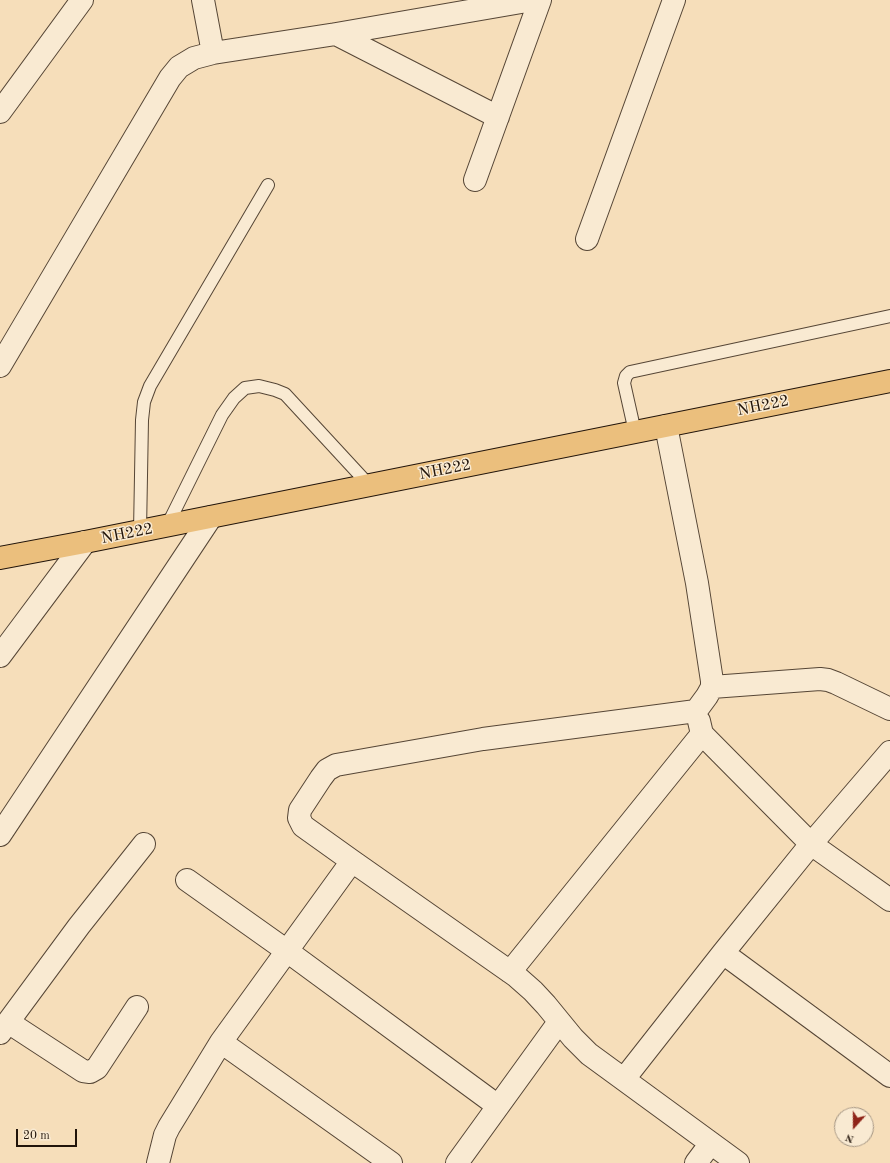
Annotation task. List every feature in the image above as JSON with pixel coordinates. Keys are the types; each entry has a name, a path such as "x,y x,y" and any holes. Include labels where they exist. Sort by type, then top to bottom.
{"main road":[{"name":"NH222","path":"0,558 890,381"}],"street":[{"path":"0,112 82,0"},
{"path":"203,0 213,53"},
{"path":"0,366 170,78 179,67 194,58 213,53 336,34 423,9 533,0"},
{"path":"475,180 540,0"},
{"path":"587,239 674,0"},
{"path":"336,34 498,117"},
{"path":"666,426 697,583 712,681 712,687 696,711 483,739 336,765 327,770 321,778 300,810 299,818 304,826 510,972 533,990 559,1022 589,1054 738,1163"},
{"path":"0,835 211,517"},
{"path":"0,656 85,542"},
{"path":"712,687 820,679 836,683 890,709"},
{"path":"696,711 702,734 812,844 890,900"},
{"path":"510,972 702,734"},
{"path":"624,1079 723,953 812,844 890,752"},
{"path":"137,1007 97,1068 90,1072 82,1071 4,1028 79,926 144,844"},
{"path":"158,1163 169,1127 194,1084 221,1042 352,861"},
{"path":"187,880 287,951 498,1106"},
{"path":"723,953 890,1076"},
{"path":"457,1163 559,1022"},
{"path":"221,1042 391,1163"},
{"path":"696,1163 711,1143"}],"lane":[{"path":"140,531 142,420 144,402 150,386 268,185"},
{"path":"634,432 624,383 626,376 630,372 890,316"},
{"path":"167,526 222,415 234,398 245,388 259,386 285,394 369,485"}]}
